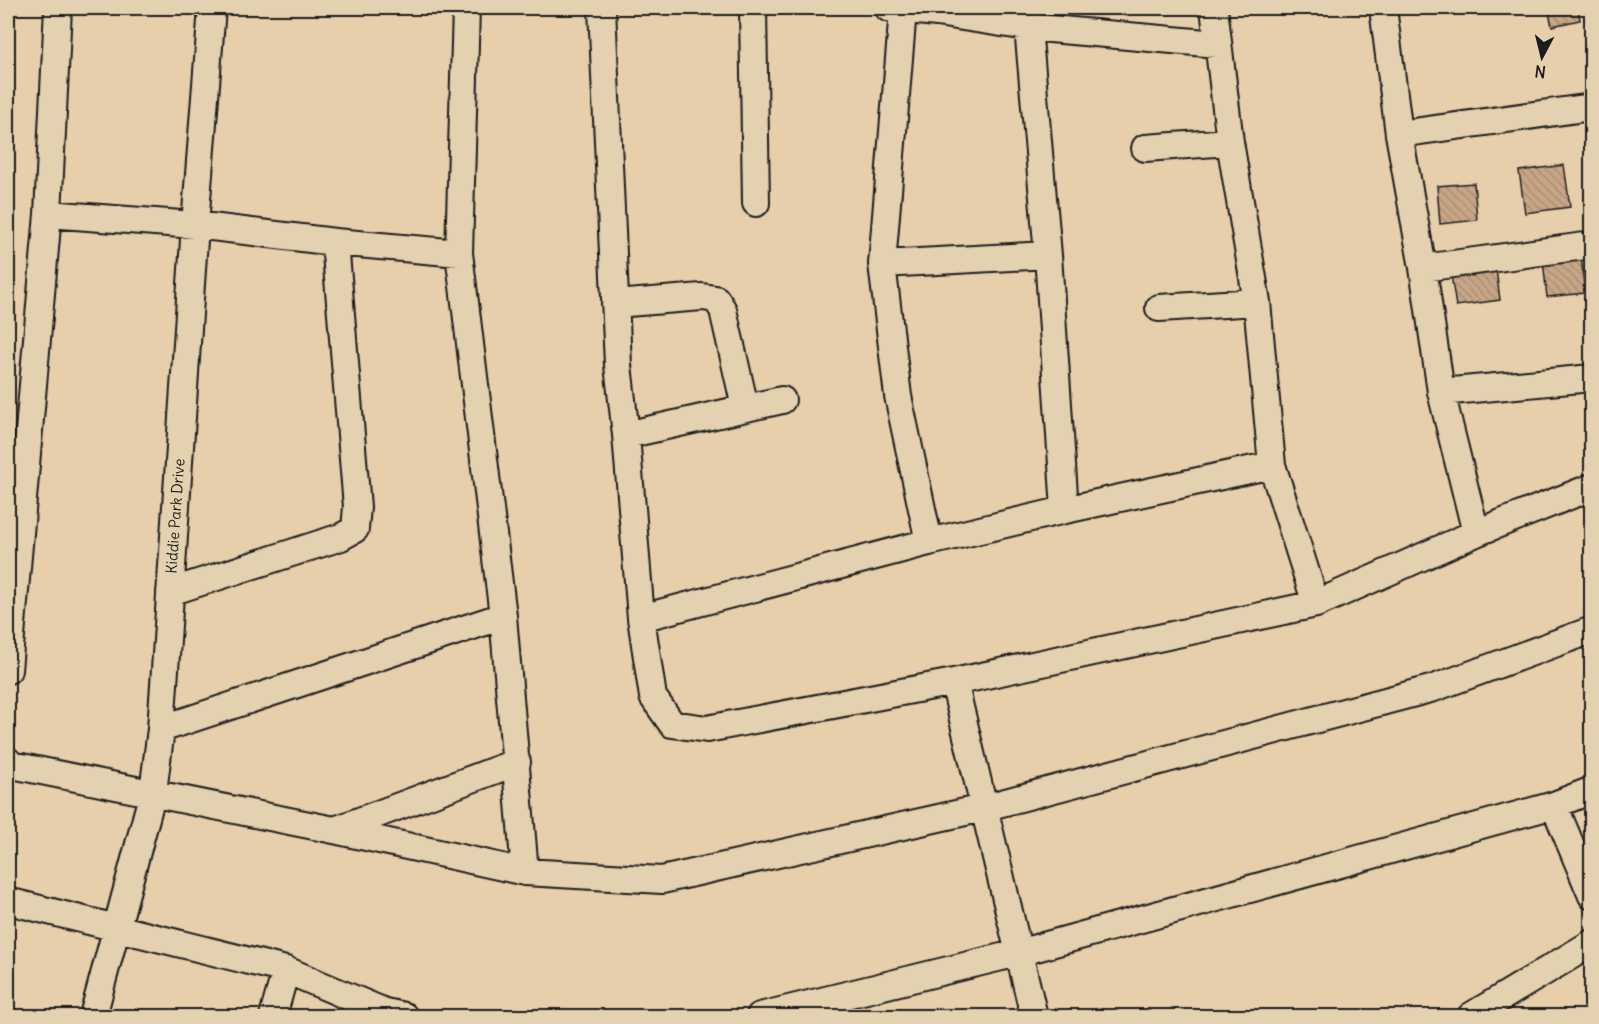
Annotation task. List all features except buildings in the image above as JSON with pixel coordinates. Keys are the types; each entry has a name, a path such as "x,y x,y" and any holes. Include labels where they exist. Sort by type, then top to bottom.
{"street":[{"path":"8,670 48,214 58,8"},
{"name":"Kiddie Park Drive","path":"93,1017 153,792 161,729 212,8"},
{"path":"466,8 459,253 503,616 525,872"},
{"path":"602,8 618,365 641,618 653,697 672,723 707,729 954,682 1316,604 1476,533 1592,487"},
{"path":"753,8 756,202"},
{"path":"1214,8 1230,142 1257,302 1272,465 1316,604"},
{"path":"1383,8 1399,134 1423,268 1441,392 1476,533"},
{"path":"929,543 898,396 882,264 895,9 937,10 1028,27 1217,44"},
{"path":"1028,27 1048,255 1065,510"},
{"path":"1399,134 1592,107"},
{"path":"1145,148 1230,142"},
{"path":"48,214 195,225 335,242 459,253"},
{"path":"170,592 341,537 355,529 357,507 335,242"},
{"path":"1423,268 1592,245"},
{"path":"882,264 1048,255"},
{"path":"615,304 702,297 716,299 723,310 745,407"},
{"path":"1158,308 1257,302"},
{"path":"1441,392 1592,378"},
{"path":"626,435 782,400"},
{"path":"641,618 1065,510 1272,465"},
{"path":"161,729 503,616"},
{"path":"8,761 12,765 153,792 525,872 662,880 983,808 1434,688 1592,630"},
{"path":"954,682 1034,1017"},
{"path":"334,830 517,762"},
{"path":"760,1017 1018,953 1554,805 1592,790"},
{"path":"1554,805 1592,896"},
{"path":"8,901 286,970 385,1012 404,1017"},
{"path":"1471,1017 1592,943"},
{"path":"273,1017 286,970"}]}
